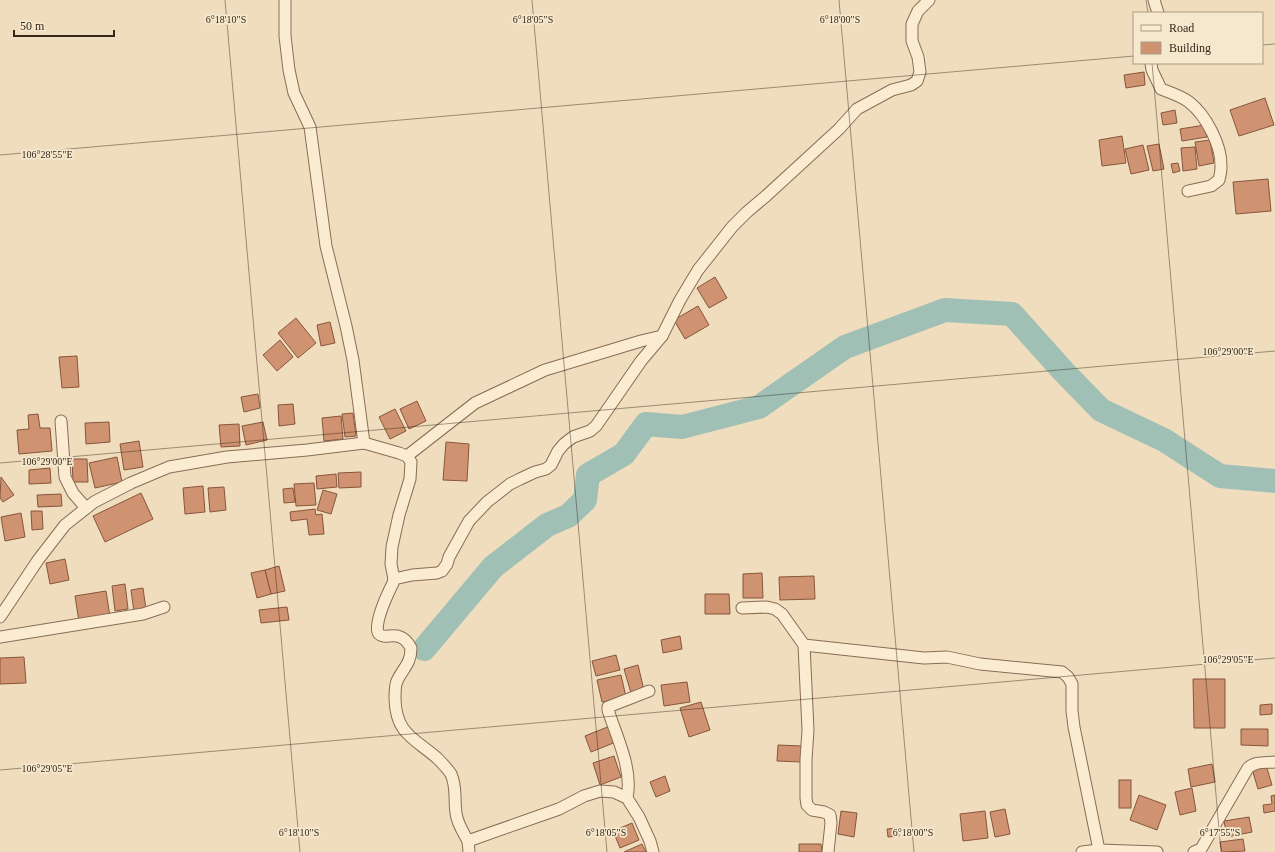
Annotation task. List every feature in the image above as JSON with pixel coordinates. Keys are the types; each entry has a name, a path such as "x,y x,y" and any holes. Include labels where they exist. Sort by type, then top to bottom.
{"street":[{"path":"285,0 285,36 289,70 294,93 310,127 326,246 345,319 353,360 364,443"},
{"path":"394,579 442,571 469,520 487,502 510,484 535,472 546,469 551,465 558,451 573,437 590,431 596,426 641,361 662,336 680,300 698,270 715,247 747,212 766,196 856,110 892,90 911,86 918,81 920,72 918,57 912,41 912,24 918,11 928,0"},
{"path":"1154,0 1158,12"},
{"path":"1151,64 1152,70 1161,89 1178,95 1190,102 1203,115 1213,133 1218,150 1221,167 1219,180 1211,186 1188,191"},
{"path":"407,456 475,403 496,393 545,370 662,336"},
{"path":"61,422 65,477 73,494 86,508"},
{"path":"0,617 38,560 65,525 94,502 125,486 169,467 227,457 364,443 407,456 411,462 410,479 394,535 391,564 394,579 377,622 377,628 380,635 402,637 411,648 409,662 397,682 395,698 398,719 406,734 445,765 451,775 455,789 455,812 469,847 526,821 559,809 584,796 600,791 614,792 627,798 639,817 650,841 653,852"},
{"path":"0,637 143,614 164,607"},
{"path":"742,608 767,607 775,609 782,614 804,645 808,730 806,798 807,805 812,810 824,812 830,815 831,823 828,852"},
{"path":"804,645 924,658 947,657 986,665 1062,672 1068,677 1072,684 1072,711 1074,727 1099,850"},
{"path":"627,798 629,779 608,707 649,692"},
{"path":"1194,852 1201,849 1248,768 1252,764 1256,763 1275,762"},
{"path":"1082,852 1099,850 1157,852"}],"building":[{"path":"1144,72 1145,85 1126,88 1124,75"},
{"path":"1265,98 1274,125 1239,136 1230,110"},
{"path":"1175,110 1177,123 1163,125 1161,113"},
{"path":"1205,125 1207,137 1182,141 1180,129"},
{"path":"1122,136 1126,163 1102,166 1099,140"},
{"path":"1210,140 1214,163 1199,166 1195,142"},
{"path":"1159,144 1164,169 1153,171 1147,146"},
{"path":"1143,145 1149,170 1131,174 1125,149"},
{"path":"1195,147 1197,169 1183,171 1181,148"},
{"path":"1178,163 1180,171 1173,173 1171,164"},
{"path":"1268,179 1271,211 1236,214 1233,182"},
{"path":"715,277 727,298 709,308 697,288"},
{"path":"698,306 709,325 685,339 674,320"},
{"path":"296,318 316,343 298,358 278,333"},
{"path":"330,322 335,343 321,346 317,325"},
{"path":"280,340 293,357 277,371 263,355"},
{"path":"77,356 79,387 62,388 59,357"},
{"path":"258,394 260,408 244,412 241,397"},
{"path":"417,401 426,421 409,429 400,409"},
{"path":"293,404 295,424 279,426 278,405"},
{"path":"395,409 406,431 390,439 379,417"},
{"path":"353,413 356,436 345,437 342,414"},
{"path":"38,414 40,428 50,428 52,451 19,454 17,430 29,429 28,415"},
{"path":"341,416 343,439 324,441 322,418"},
{"path":"109,422 110,442 86,444 85,423"},
{"path":"263,422 267,440 246,445 242,426"},
{"path":"239,424 240,446 221,447 219,425"},
{"path":"139,441 143,467 124,470 120,444"},
{"path":"446,442 469,444 467,481 443,480"},
{"path":"117,457 122,482 95,488 89,463"},
{"path":"72,459 87,459 88,482 73,482"},
{"path":"50,468 51,483 29,484 29,470"},
{"path":"361,472 361,487 339,488 338,473"},
{"path":"336,474 337,487 317,489 316,476"},
{"path":"1,477 14,495 3,502 0,498"},
{"path":"314,483 316,505 296,506 294,484"},
{"path":"203,486 205,512 185,514 183,488"},
{"path":"224,487 226,510 210,512 208,488"},
{"path":"293,488 295,502 284,503 283,489"},
{"path":"323,490 337,494 331,514 317,510"},
{"path":"141,493 153,519 105,542 93,516"},
{"path":"61,494 62,506 38,507 37,495"},
{"path":"315,509 316,515 322,514 324,534 309,535 307,519 291,521 290,512"},
{"path":"31,511 42,511 43,529 32,530"},
{"path":"21,513 25,537 5,541 1,517"},
{"path":"65,559 69,580 50,584 46,563"},
{"path":"279,566 285,591 271,594 265,570"},
{"path":"265,570 271,594 257,598 251,573"},
{"path":"762,573 763,598 743,598 743,574"},
{"path":"814,576 815,599 780,600 779,577"},
{"path":"125,584 128,609 115,611 112,586"},
{"path":"143,588 146,610 134,612 131,590"},
{"path":"106,591 110,617 79,622 75,596"},
{"path":"705,594 729,594 730,614 705,614"},
{"path":"287,607 289,620 261,623 259,610"},
{"path":"680,636 682,649 663,653 661,640"},
{"path":"616,655 620,670 596,676 592,661"},
{"path":"24,657 26,683 0,684 0,658"},
{"path":"638,665 644,690 631,693 624,669"},
{"path":"621,675 626,697 602,702 597,680"},
{"path":"1193,679 1225,679 1225,728 1194,728"},
{"path":"687,682 690,702 664,706 661,685"},
{"path":"701,702 710,730 689,737 680,708"},
{"path":"1272,704 1272,714 1260,715 1260,705"},
{"path":"610,726 616,742 591,752 585,736"},
{"path":"1241,729 1268,729 1268,746 1241,745"},
{"path":"778,745 802,746 801,762 777,761"},
{"path":"614,756 621,777 600,785 593,763"},
{"path":"1212,764 1215,782 1191,787 1188,769"},
{"path":"1266,765 1272,785 1258,789 1252,769"},
{"path":"665,776 670,791 656,797 650,782"},
{"path":"1119,780 1131,780 1131,808 1119,808"},
{"path":"1192,788 1196,811 1180,815 1175,792"},
{"path":"1139,795 1166,805 1157,830 1130,820"},
{"path":"1275,795 1275,811 1264,813 1263,805 1272,804 1271,796"},
{"path":"1005,809 1010,834 995,837 990,812"},
{"path":"841,811 857,813 854,837 838,834"},
{"path":"985,811 988,838 963,841 960,814"},
{"path":"1249,817 1252,832 1227,837 1224,821"},
{"path":"632,823 639,840 620,848 613,831"},
{"path":"898,828 899,836 888,837 887,829"},
{"path":"1243,839 1245,851 1222,852 1220,842"},
{"path":"642,844 646,852 624,852"},
{"path":"799,844 821,844 822,852 799,852"}],"waterway":[{"path":"424,649 493,567 547,525 568,516 585,500 588,475 624,454 646,424 682,427 759,407 845,347 945,310 1012,314 1064,372 1101,410 1164,440 1220,476 1275,481"}]}
